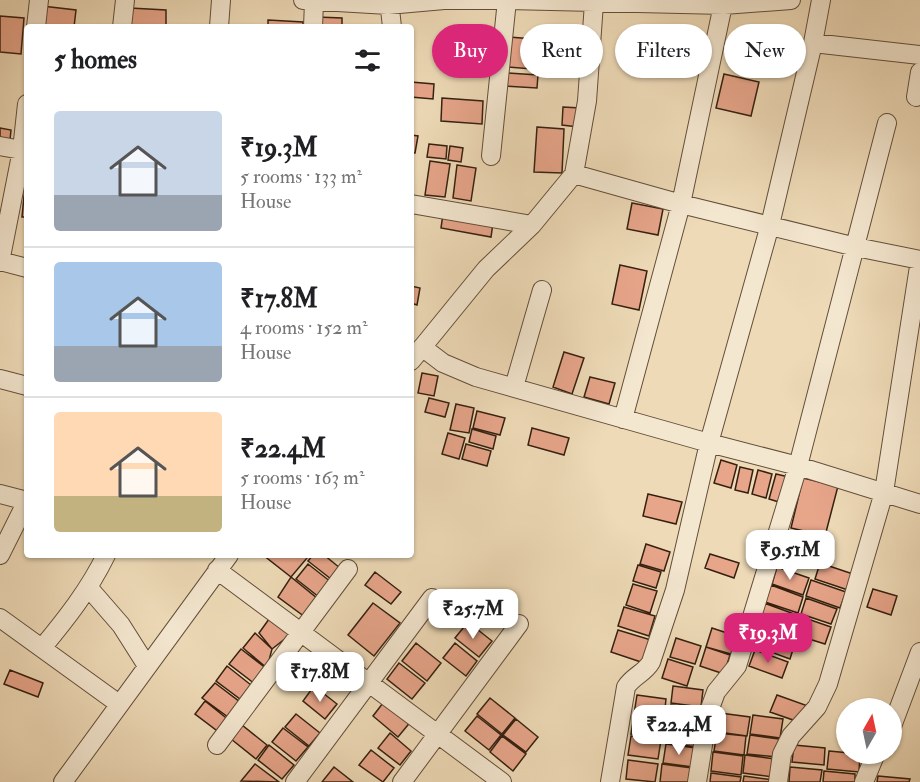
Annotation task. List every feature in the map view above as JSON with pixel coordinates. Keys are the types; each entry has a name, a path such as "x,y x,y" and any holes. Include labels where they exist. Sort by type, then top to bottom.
{"street":[{"path":"36,24 39,0"},
{"path":"122,24 124,0"},
{"path":"219,24 221,0"},
{"path":"312,24 308,1 507,0 724,3 791,0"},
{"path":"491,156 507,0"},
{"path":"610,782 626,687 651,662 675,590 709,443 770,225 821,0"},
{"path":"388,2 392,24"},
{"path":"594,3 587,101 574,174 532,225 486,269 416,354 476,377 798,466 920,504"},
{"path":"623,419 681,204 724,3"},
{"path":"813,43 920,55"},
{"path":"916,97 920,72"},
{"path":"697,782 708,714 716,692 737,666 798,466 887,123"},
{"path":"0,146 24,150 0,261 24,267"},
{"path":"574,174 681,204 856,247 920,260 884,492 828,684 817,707 791,736 782,754 778,782"},
{"path":"414,205 532,225"},
{"path":"514,387 542,290"},
{"path":"0,380 24,385"},
{"path":"0,494 24,500"},
{"path":"0,555 24,507"},
{"path":"42,648 70,615 104,558"},
{"path":"63,782 221,560 301,632 502,782"},
{"path":"218,745 348,568"},
{"path":"88,587 122,625 147,666"},
{"path":"295,782 432,598"},
{"path":"0,618 120,704"},
{"path":"402,782 519,624"},
{"path":"902,700 920,652"},
{"path":"864,782 870,764"}],"building":[{"path":"42,6 76,10 74,24 39,24"},
{"path":"130,8 166,10 166,24 129,24"},
{"path":"0,16 24,18 21,54 0,52"},
{"path":"317,17 342,18 342,24 317,24"},
{"path":"268,20 303,22 303,24 268,24"},
{"path":"509,37 520,38 520,68 508,67"},
{"path":"508,73 520,74 520,78 538,78 537,88 506,86"},
{"path":"724,74 724,78 742,78 759,82 751,116 716,108"},
{"path":"414,82 434,84 433,99 414,97"},
{"path":"442,98 483,101 482,124 441,121"},
{"path":"563,107 580,108 578,127 562,125"},
{"path":"537,127 564,129 562,173 534,172"},
{"path":"0,128 11,130 10,140 0,139"},
{"path":"414,135 418,136 414,153"},
{"path":"429,144 447,146 446,159 427,157"},
{"path":"450,146 463,148 461,162 448,160"},
{"path":"430,161 450,164 445,197 425,195"},
{"path":"457,165 476,168 471,201 453,198"},
{"path":"632,203 663,209 658,235 627,229"},
{"path":"443,214 493,223 491,237 441,228"},
{"path":"620,265 647,271 639,310 612,304"},
{"path":"414,287 420,288 417,305 414,304"},
{"path":"564,352 584,358 572,394 553,387"},
{"path":"422,373 438,376 434,396 418,393"},
{"path":"590,377 615,383 609,404 584,397"},
{"path":"429,398 449,403 445,417 425,412"},
{"path":"456,404 474,408 469,433 450,430"},
{"path":"477,411 505,418 500,435 473,428"},
{"path":"532,428 569,438 564,455 528,445"},
{"path":"472,429 496,436 493,449 469,442"},
{"path":"448,433 465,438 459,459 442,454"},
{"path":"466,444 491,451 487,466 462,459"},
{"path":"721,460 737,465 731,488 714,483"},
{"path":"740,467 753,470 748,493 735,490"},
{"path":"758,470 772,474 766,498 752,494"},
{"path":"776,474 789,477 782,503 769,499"},
{"path":"803,478 838,486 825,536 791,528"},
{"path":"648,494 682,502 676,524 643,516"},
{"path":"646,544 670,552 664,571 640,564"},
{"path":"710,554 739,563 734,578 705,568"},
{"path":"267,558 307,558 291,577"},
{"path":"310,558 328,558 340,568 331,579 308,561"},
{"path":"820,563 853,574 848,590 815,579"},
{"path":"308,564 331,582 319,597 296,579"},
{"path":"638,565 661,572 656,588 633,581"},
{"path":"777,567 809,578 803,595 772,584"},
{"path":"375,572 401,592 391,604 365,585"},
{"path":"291,577 318,599 305,617 278,597"},
{"path":"811,580 846,592 840,608 806,596"},
{"path":"633,584 657,591 650,613 626,605"},
{"path":"771,585 803,597 798,613 765,602"},
{"path":"873,589 897,596 891,615 867,607"},
{"path":"806,598 837,609 831,624 801,614"},
{"path":"373,603 400,623 374,656 348,635"},
{"path":"764,603 797,615 791,631 758,620"},
{"path":"624,607 655,616 649,636 618,626"},
{"path":"272,615 291,634 272,649 259,633"},
{"path":"799,616 831,627 825,644 793,634"},
{"path":"468,622 492,641 479,657 455,638"},
{"path":"712,628 736,636 731,654 706,647"},
{"path":"618,630 651,640 644,663 611,652"},
{"path":"763,631 795,643 790,659 757,647"},
{"path":"255,633 272,649 267,668 243,648"},
{"path":"676,638 701,646 695,664 670,657"},
{"path":"416,643 441,663 427,681 402,661"},
{"path":"455,643 477,661 466,676 443,658"},
{"path":"706,647 730,655 724,674 700,666"},
{"path":"318,648 343,668 331,684 305,664"},
{"path":"241,649 267,669 255,684 229,664"},
{"path":"755,650 788,662 782,678 749,666"},
{"path":"668,659 693,667 687,686 662,678"},
{"path":"399,663 425,683 412,699 387,679"},
{"path":"227,666 251,685 240,699 216,681"},
{"path":"10,670 43,683 38,697 4,684"},
{"path":"215,683 240,702 228,717 202,698"},
{"path":"314,686 337,704 325,719 303,701"},
{"path":"673,686 703,690 701,707 671,703"},
{"path":"637,695 666,699 664,718 634,714"},
{"path":"777,695 808,706 796,721 770,712"},
{"path":"490,698 515,718 502,734 477,714"},
{"path":"386,699 412,720 398,737 373,716"},
{"path":"205,701 230,721 220,733 195,714"},
{"path":"671,705 701,709 698,728 668,724"},
{"path":"720,713 750,717 747,736 718,732"},
{"path":"296,714 320,733 309,746 285,727"},
{"path":"634,715 663,719 661,738 631,734"},
{"path":"753,715 783,719 780,738 750,734"},
{"path":"477,716 501,735 489,750 465,731"},
{"path":"516,719 538,737 526,752 503,735"},
{"path":"669,724 699,728 697,747 667,743"},
{"path":"242,725 267,745 256,759 231,739"},
{"path":"283,728 308,747 296,761 272,742"},
{"path":"390,733 411,751 400,765 378,748"},
{"path":"717,733 746,736 744,755 714,751"},
{"path":"750,735 779,739 777,757 747,754"},
{"path":"502,736 526,754 513,771 490,752"},
{"path":"631,736 661,740 658,759 628,755"},
{"path":"666,744 696,748 693,767 663,763"},
{"path":"269,745 294,765 282,779 258,760"},
{"path":"794,745 825,748 824,765 792,762"},
{"path":"371,750 394,768 383,782 359,765"},
{"path":"829,751 836,752 836,764 859,764 859,772 827,769"},
{"path":"713,752 743,756 741,775 711,771"},
{"path":"745,755 775,759 773,777 743,773"},
{"path":"628,760 658,764 655,782 626,779"},
{"path":"255,764 279,782 241,781"},
{"path":"662,764 692,768 690,782 660,782"},
{"path":"334,767 353,782 322,782"},
{"path":"790,767 822,770 820,782 789,782"},
{"path":"824,771 855,774 855,782 823,782"},
{"path":"711,773 741,777 740,782 710,782"},
{"path":"744,776 774,780 774,782 743,782"},
{"path":"878,776 910,779 909,782 877,782"}]}
